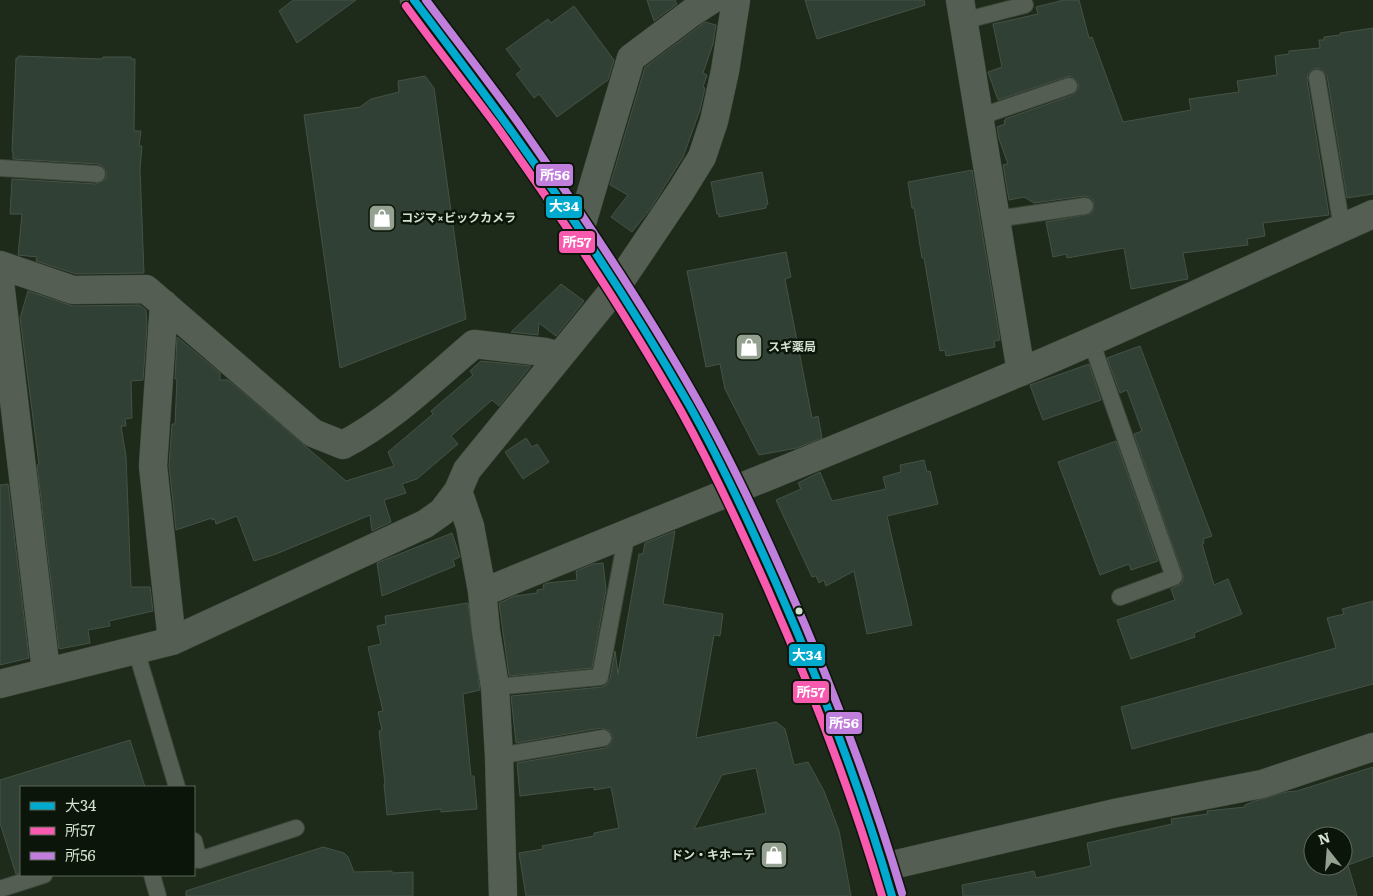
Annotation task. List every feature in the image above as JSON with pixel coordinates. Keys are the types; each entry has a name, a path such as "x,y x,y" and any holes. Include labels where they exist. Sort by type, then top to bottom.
{"street":[{"path":"414,0 529,155 617,286 677,383 735,491 804,646 845,753 892,896"},
{"path":"0,684 172,641 425,524 442,512 458,491 467,470 617,286 702,157 714,121 726,71 736,0"},
{"path":"580,230 631,58 696,4"},
{"path":"962,10 1021,372"},
{"path":"482,591 494,588 735,491 1021,372 1373,214"},
{"path":"0,265 73,290 146,289 313,433 343,445 362,435 397,410 474,344 545,352 559,356"},
{"path":"0,282 46,671"},
{"path":"164,304 153,466 172,641"},
{"path":"458,491 470,526 482,591 495,687 503,896"},
{"path":"884,867 1115,813 1262,784 1373,747"}],"lane":[{"path":"962,10 1025,5"},
{"path":"1317,78 1342,228"},
{"path":"979,117 1068,86"},
{"path":"0,168 97,174"},
{"path":"996,219 1085,206"},
{"path":"1091,341 1174,577 1120,597"},
{"path":"495,687 600,677 627,533"},
{"path":"136,650 177,786"},
{"path":"499,756 603,738"},
{"path":"195,845 199,860 296,828"},
{"path":"0,889 41,876"},
{"path":"152,876 158,896"}],"building":[{"path":"293,0 356,0 297,43 279,11"},
{"path":"647,0 675,0 677,4 654,21"},
{"path":"805,0 924,0 925,5 817,39"},
{"path":"1064,0 1079,0 1089,38 1092,37 1123,122 1191,110 1189,99 1239,92 1237,81 1277,75 1275,56 1289,54 1289,51 1320,48 1319,40 1324,40 1324,37 1373,28 1373,194 1347,198 1327,76 1321,69 1315,68 1308,74 1307,80 1329,215 1263,223 1265,236 1247,239 1248,245 1183,253 1188,279 1131,289 1124,248 1067,258 1066,254 1053,257 1046,222 1091,214 1094,209 1093,200 1084,196 1034,203 1024,197 1009,200 1003,165 1008,164 999,139 997,127 1005,124 1005,119 1073,95 1079,88 1078,82 1071,76 1066,77 998,100 988,72 1002,67 993,24 1038,14 1036,7"},
{"path":"574,6 614,60 608,80 557,117 539,94 534,98 516,74 522,70 506,49 548,19 551,23"},
{"path":"705,22 716,25 713,44 703,73 707,75 703,87 705,88 700,110 683,157 651,208 632,232 611,217 628,195 610,185 645,67"},
{"path":"18,56 102,59 103,57 131,57 131,59 135,59 134,131 141,131 139,146 142,146 140,169 144,273 76,274 36,261 37,257 18,255 22,214 10,214 12,179 96,184 105,180 107,174 103,166 98,164 13,159 16,58 19,58"},
{"path":"425,76 434,88 466,319 340,368 304,115 360,107 371,99 399,92 398,81"},
{"path":"972,170 1000,340 994,341 995,347 946,356 945,350 940,351 924,258 922,258 908,182"},
{"path":"762,172 768,204 766,208 719,217 711,182"},
{"path":"786,252 791,277 785,279 812,418 818,416 822,438 797,448 759,455 725,389 720,364 706,367 687,271"},
{"path":"561,284 584,301 556,336 539,323 538,335 511,332"},
{"path":"28,291 73,306 140,305 146,310 147,326 143,380 131,381 132,418 125,419 126,426 121,426 126,456 131,587 150,587 153,611 109,621 110,626 88,630 90,643 59,649 37,465 39,464 20,318"},
{"path":"177,337 220,373 220,380 228,380 346,481 394,466 388,452 433,414 431,411 473,375 470,371 481,361 531,366 499,406 492,400 451,436 458,444 417,479 402,484 406,493 384,500 391,522 372,531 370,515 276,554 254,561 237,516 216,524 215,519 212,520 212,518 176,530 169,466 172,424 175,424"},
{"path":"1140,346 1212,536 1203,539 1204,543 1202,544 1214,585 1228,579 1242,614 1194,633 1195,637 1131,659 1117,620 1175,600 1171,589 1181,584 1184,578 1134,434 1142,431 1127,390 1120,393 1107,358"},
{"path":"1089,364 1101,400 1043,420 1030,385"},
{"path":"526,438 532,447 537,444 549,462 523,479 505,452"},
{"path":"1116,441 1158,561 1131,570 1129,564 1100,575 1058,462"},
{"path":"924,460 927,472 930,471 938,504 887,516 912,625 867,634 854,571 826,586 824,580 819,583 816,576 812,577 776,500 801,489 798,483 820,472 832,501 886,489 883,477 901,472 900,465"},
{"path":"8,484 29,658 0,665 0,485"},
{"path":"675,531 663,604 723,614 720,636 714,635 696,738 776,722 785,729 794,765 808,762 824,791 839,831 851,896 526,896 519,853 543,849 542,846 594,836 594,833 619,828 611,787 594,790 594,787 520,796 517,763 605,748 610,745 613,737 610,731 601,728 516,743 511,696 602,687 610,679 615,651 618,674 639,554 643,554 645,543","holes":["756,768 766,813 694,829 722,775"]},
{"path":"452,533 460,557 453,560 455,566 382,596 377,563"},
{"path":"603,563 606,589 592,668 509,676 499,603 515,596 537,593 537,590 544,589 543,585 547,583 577,580 576,571 593,564"},
{"path":"1373,601 1373,684 1132,749 1121,707 1336,648 1327,618 1344,614 1342,609"},
{"path":"468,603 480,690 463,694 471,776 474,776 477,809 441,812 441,809 387,815 379,731 382,730 378,712 383,711 368,647 381,644 377,626 386,624 385,616"},
{"path":"130,740 145,786 20,786 20,872 16,874 0,823 0,780"},
{"path":"1373,767 1373,856 1353,863 1353,826 1303,826 1303,876 1351,876 1357,896 963,896 962,885 1034,871 1036,878 1091,866 1087,843 1172,824 1171,819 1208,814 1207,811 1245,807 1245,805 1255,801 1286,792 1297,791"},
{"path":"323,847 344,853 348,857 354,872 413,872 413,896 186,896 186,891"}],"transit line":[{"name":"大34","path":"414,0 503,119 583,234 647,335 700,425 745,515 809,660 854,777 892,896"},
{"name":"所56","path":"426,0 512,115 592,229 656,330 708,420 753,509 817,655 863,773 902,893"},
{"name":"所57","path":"406,6 495,124 568,229 638,337 693,433 748,544 800,665 844,779 882,896"}],"place":[{"name":"コジマ×ビックカメラ","path":"382,218"},
{"name":"スギ薬局","path":"749,347"},
{"name":"ドン・キホーテ","path":"774,855"}]}
